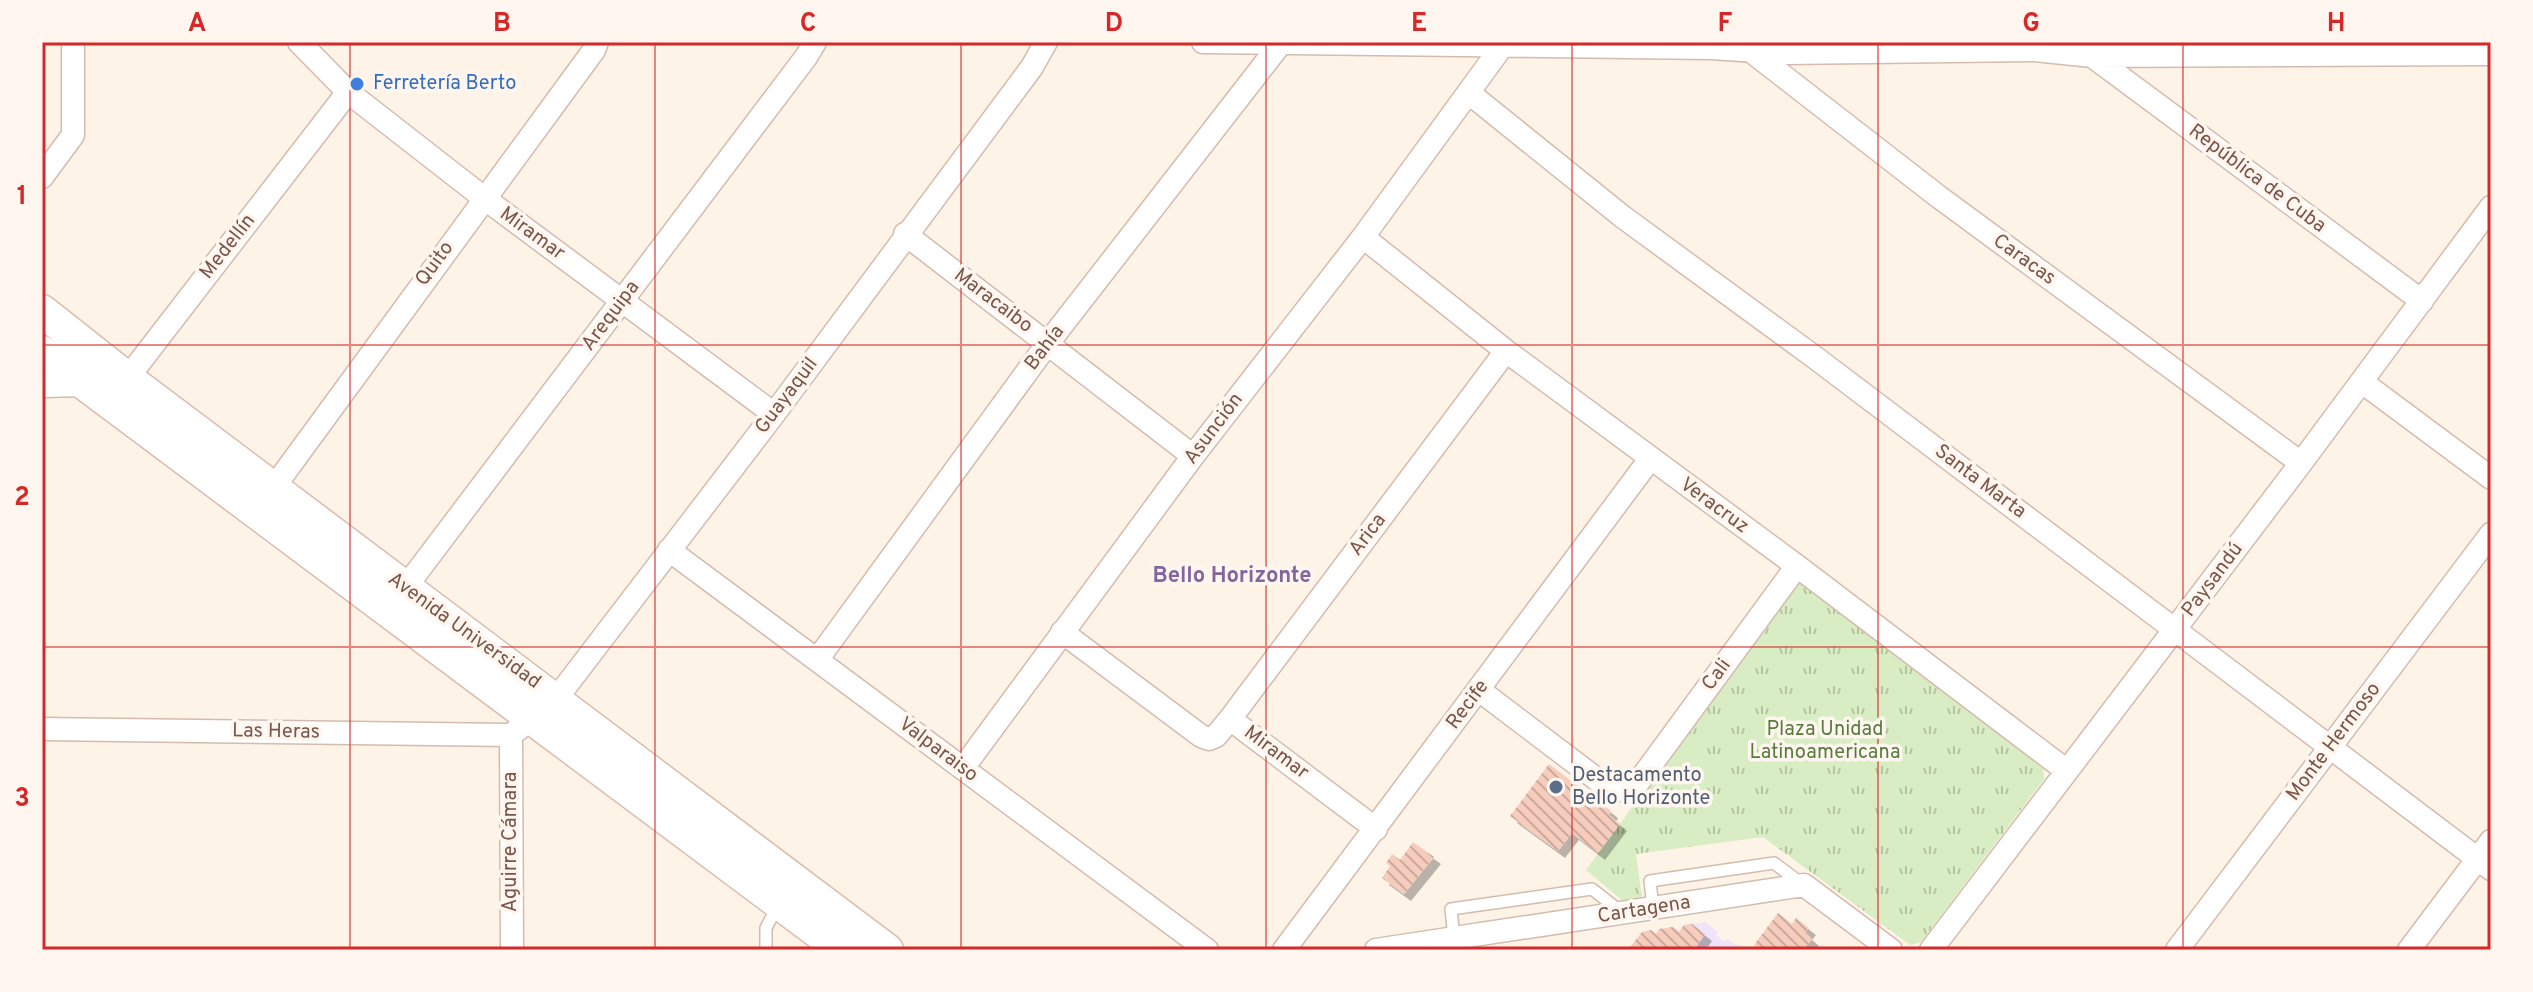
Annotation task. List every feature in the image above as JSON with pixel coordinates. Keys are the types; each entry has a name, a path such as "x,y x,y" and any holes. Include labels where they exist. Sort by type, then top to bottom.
{"main road":[{"name":"Avenida Universidad","path":"45,321 107,389 533,717 786,892 887,950"},
{"name":"Avenida Universidad","path":"42,352 274,487 405,588 533,717"},
{"name":"Avenida Universidad","path":"786,892 842,950"}],"street":[{"path":"42,177 73,135 73,42"},
{"name":"Miramar","path":"299,42 348,92 484,198 774,414"},
{"name":"Quito","path":"274,487 597,42"},
{"name":"Arequipa","path":"405,588 815,42"},
{"name":"Guayaquil","path":"533,717 669,550 774,414 1032,67 1046,42"},
{"path":"1203,42 1711,45 1751,51 2035,46 2092,56 2491,54"},
{"name":"Bahía","path":"817,660 1048,343 1281,43"},
{"name":"Asunción","path":"963,768 1193,456 1363,237 1503,45"},
{"name":"Caracas","path":"1751,51 1939,197 2301,463"},
{"name":"República de Cuba","path":"2092,56 2422,301"},
{"name":"Medellín","path":"107,389 348,92"},
{"name":"Santa Marta","path":"1469,93 1623,217 1817,359 2331,747 2487,856"},
{"name":"Paysandú","path":"1931,950 2491,207"},
{"name":"Maracaibo","path":"905,234 1193,456"},
{"name":"Veracruz","path":"1363,237 1506,351 2067,771"},
{"name":"Arica","path":"1230,719 1506,351"},
{"path":"2362,382 2491,478"},
{"path":"42,386 107,389"},
{"name":"Recife","path":"1284,950 1650,459"},
{"name":"Monte Hermoso","path":"2177,950 2491,534"},
{"name":"Valparaiso","path":"669,550 1207,950"},
{"name":"Cali","path":"1479,690 1611,790 1630,790 1797,566"},
{"name":"Miramar","path":"1062,632 1201,736 1209,739 1216,736 1230,719 1376,829"},
{"name":"Las Heras","path":"42,729 533,717"},
{"name":"Aguirre Cámara","path":"512,950 533,717"},
{"path":"2409,950 2487,856"},
{"name":"Cartagena","path":"1376,950 1804,885 1891,950"}],"lane":[{"path":"766,950 766,928 786,892"}],"shaded area":[{"path":"1705,922 1724,941 1727,939 1746,950 1628,950 1642,932 1651,930 1656,934 1659,929 1673,927 1679,931 1684,925"}],"green space":[{"name":"Plaza Unidad Latinoamericana","path":"1798,584 2043,765 2044,779 1921,942 1911,945 1906,942 1763,837 1636,854 1642,898 1623,901 1586,870"}],"building":[{"name":"Destacamento Bello Horizonte","path":"1549,764 1611,811 1609,815 1620,824 1598,853 1572,833 1558,851 1510,816"},
{"path":"1413,842 1434,857 1404,894 1382,878 1390,866 1386,863 1392,854 1400,860"},
{"path":"1778,913 1792,924 1796,918 1809,928 1805,933 1812,939 1803,950 1758,950 1754,945"},
{"path":"1692,924 1705,934 1694,950 1628,950 1642,932 1651,930 1656,934 1659,929 1673,927 1679,932 1684,925"}],"place":[{"name":"Ferretería Berto","path":"357,84"},
{"name":"Destacamento Bello Horizonte","path":"1556,787"}],"district":[{"name":"Bello Horizonte","path":"1232,576"}]}
